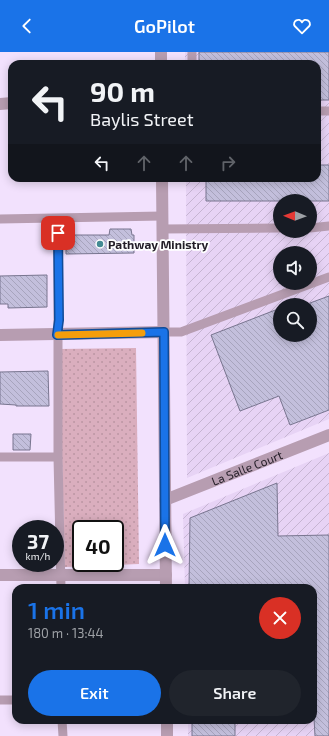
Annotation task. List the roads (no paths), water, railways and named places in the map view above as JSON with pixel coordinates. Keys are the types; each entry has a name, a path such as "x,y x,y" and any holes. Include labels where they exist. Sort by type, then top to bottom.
{"street":[{"path":"162,182 166,584"},
{"path":"0,335 164,332"},
{"name":"La Salle Court","path":"165,500 329,435"},
{"path":"0,575 166,575"},
{"path":"167,724 167,736"}],"lane":[{"path":"0,219 162,216"},
{"path":"58,218 59,320 57,335 61,584"},
{"path":"317,227 329,226"},
{"path":"163,229 273,228"},
{"path":"164,332 181,332 329,277"},
{"path":"0,457 58,456"},
{"path":"0,700 12,700"},
{"path":"62,724 63,736"}],"place":[{"name":"Pathway Ministry","path":"100,244"}]}
